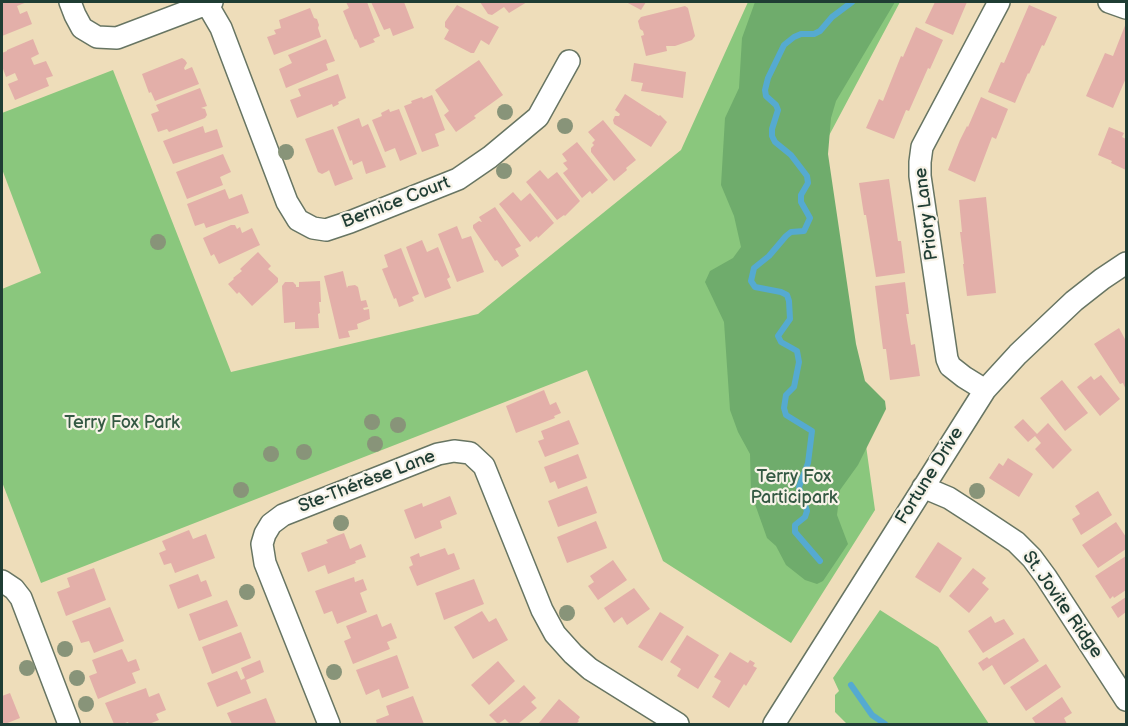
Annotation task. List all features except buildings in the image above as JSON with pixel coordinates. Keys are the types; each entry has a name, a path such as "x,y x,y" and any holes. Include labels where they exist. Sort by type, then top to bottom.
{"street":[{"path":"70,2 82,28 97,37 117,38 209,3"},
{"name":"Priory Lane","path":"985,390 950,366 947,359 920,176 920,162 922,147 999,2"},
{"path":"1110,2 1126,8"},
{"name":"Bernice Court","path":"209,3 221,28 287,202 298,220 313,228 326,230 350,222 458,179 490,157 538,117 568,61"},
{"name":"Fortune Drive","path":"774,724 985,390 1018,354 1074,301 1126,263"},
{"name":"Ste-Thérèse Lane","path":"328,724 266,563 262,544 265,534 271,524 283,515 438,454 454,451 470,453 484,466 542,610 555,634 590,669 678,724"},
{"name":"St. Jovite Ridge","path":"923,487 949,498 980,518 1016,542 1032,558 1126,700"},
{"path":"2,581 14,588 21,598 69,724"}],"green space":[{"name":"Terry Fox Park","path":"748,2 900,2 824,145 875,510 791,643 663,561 587,370 41,583 2,482 2,289 41,273 2,169 2,113 113,70 231,372 478,314 681,150"},
{"name":"Terry Fox Participark","path":"755,2 895,2 836,101 831,118 828,154 856,344 865,381 885,401 886,409 858,465 840,490 837,515 848,544 823,581 817,584 805,580 786,565 776,546 767,538 751,493 750,454 738,432 730,410 724,322 705,282 710,271 733,258 741,247 734,216 721,185 725,118 739,88 742,38"},
{"path":"880,610 938,647 989,724 847,724 835,712 835,695 839,691 833,678"}],"waterway":[{"path":"820,561 795,532 795,525 805,517 807,511 799,487 808,463 812,431 786,415 784,408 786,395 794,387 799,362 797,351 781,342 778,336 790,319 789,301 787,295 755,287 751,281 754,268 769,256 791,232 804,231 810,218 801,202 801,195 808,183 807,176 772,136 778,110 766,96 768,78 784,45 801,34 814,34 820,31 832,17 852,2"},
{"path":"851,685 872,715 885,724"}]}
